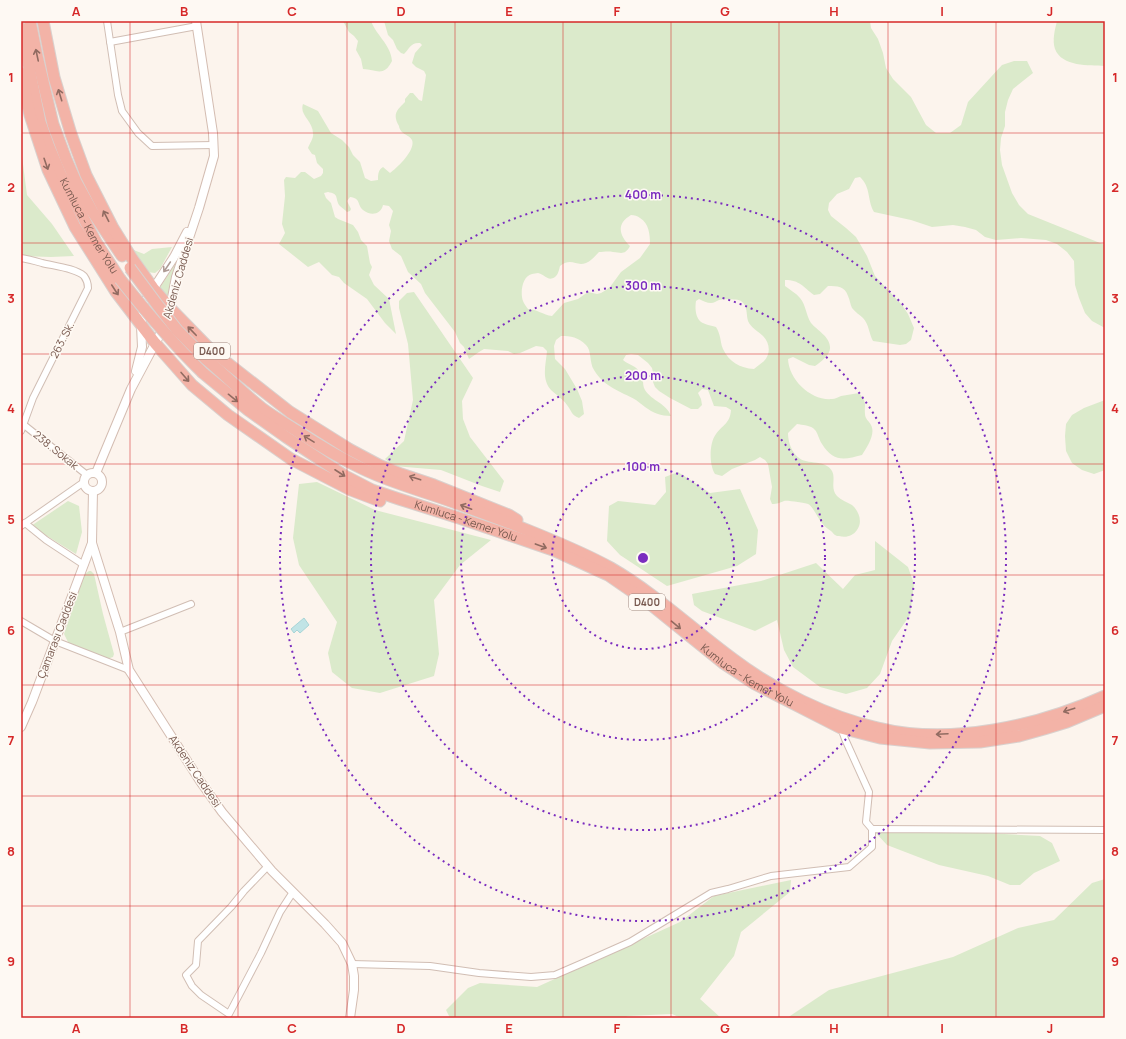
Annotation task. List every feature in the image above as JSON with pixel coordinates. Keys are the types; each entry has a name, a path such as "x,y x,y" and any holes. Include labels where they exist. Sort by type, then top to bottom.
{"highway":[{"name":"Kumluca - Kemer Yolu","path":"30,21 53,124 76,182 92,211 130,268 177,330 206,359 263,409 305,436 344,459 390,481 453,502 540,535 593,559 634,582 758,677 788,693 845,719 900,733 936,735 980,732 995,730 1054,716 1105,696"},
{"name":"Kumluca - Kemer Yolu","path":"43,21 54,77 71,134 86,175 112,228 153,288 170,308 210,349 235,369 290,412 348,449 386,468 434,485 509,515 540,535"},
{"name":"Kumluca - Kemer Yolu","path":"21,28 40,122 49,147 60,173 96,242 120,279 168,338 204,373 248,410 345,476 372,490 399,500 554,550 608,575 650,604 723,663 755,684 841,728 880,738 930,743 980,742 1019,736 1044,729 1067,722 1105,706"},
{"path":"21,73 30,115 48,170 75,226 116,292 141,326 192,385 228,415 291,459 351,490 384,502 462,524 500,532"}],"street":[{"path":"107,21 118,95 122,111 138,133 152,146 214,145"},
{"name":"Akdeniz Caddesi","path":"96,473 131,389 165,324 170,308 176,277 199,208 214,156 214,145 196,24"},
{"path":"110,42 196,24"},
{"name":"Akdeniz Caddesi","path":"131,389 142,347 141,326 144,303 174,257 199,208"},
{"name":"263. Sk.","path":"21,258 64,268 82,275 86,279 88,288 33,398 24,425"},
{"path":"21,431 24,425"},
{"name":"238. Sokak","path":"24,425 86,479"},
{"path":"84,565 23,524 86,479 90,474 96,473 100,475 102,479 101,488 93,491 89,490 86,487 86,479"},
{"name":"Akdeniz Caddesi","path":"93,491 92,543 120,632 129,670 200,781 222,812 268,866 326,924 342,943 352,964 354,976 354,990 350,1018"},
{"name":"Çamarası Caddesi","path":"21,727 32,702 92,543"},
{"path":"120,632 190,604"},
{"path":"21,621 55,641 129,670"},
{"path":"352,964 430,966 479,973 531,977 555,975 630,942 711,893 772,876 849,867 872,847 872,829 866,822 869,792 841,728"},
{"path":"872,829 1105,830"},
{"path":"268,866 198,941 196,965 186,975 192,986 201,995 229,1014 261,953 280,912 293,892"}],"green space":[{"path":"343,21 371,21 391,55 392,61 386,69 380,71 363,69 361,59 356,50 358,41 349,32"},
{"path":"384,21 870,21 871,28 878,39 883,53 886,68 893,79 911,97 926,125 936,133 950,133 961,125 968,102 1002,65 1014,61 1027,61 1033,73 1013,89 1005,112 1005,126 1001,138 1000,150 1002,165 1012,193 1019,205 1028,214 1105,245 1105,328 1092,321 1085,313 1075,285 1074,261 1067,252 1057,244 1046,240 1021,238 996,240 985,237 976,230 965,227 953,225 932,227 911,220 874,212 870,203 866,185 860,177 855,178 849,189 837,194 829,203 828,210 831,216 856,237 867,256 875,276 902,305 914,328 911,340 906,344 900,345 873,341 865,320 852,308 847,293 843,288 828,286 820,294 814,295 798,283 785,280 785,286 800,298 804,304 811,323 826,337 830,347 827,355 815,366 809,365 793,357 788,359 792,374 802,388 816,397 833,399 859,393 865,402 865,414 872,429 872,436 862,455 850,458 839,458 830,454 821,442 816,431 811,427 797,424 788,433 789,442 795,454 802,460 822,464 831,469 834,476 833,488 837,496 852,505 857,510 860,524 855,532 847,537 836,536 826,528 812,507 808,504 784,501 777,504 772,504 770,499 772,487 768,464 760,457 732,469 722,476 715,474 711,460 712,443 718,431 729,418 731,410 726,407 714,406 708,390 702,389 698,393 702,405 698,409 691,409 670,398 655,387 652,368 638,355 626,355 623,360 638,370 643,378 645,390 651,397 666,408 671,416 660,415 651,411 636,400 607,385 592,367 588,347 580,340 568,336 561,336 556,340 554,346 555,359 565,369 577,389 582,401 584,414 579,418 573,414 565,403 548,386 545,376 547,351 543,347 536,346 514,354 508,351 484,349 469,359 455,332 425,293 421,284 408,272 401,256 392,249 389,241 391,231 389,225 393,211 389,206 383,205 378,213 372,214 363,210 356,199 350,197 347,201 351,209 347,212 339,205 335,195 328,192 324,193 326,198 331,203 335,217 353,225 361,240 367,246 372,267 369,275 374,285 389,299 396,334 385,323 367,299 344,283 339,277 332,275 319,262 308,267 279,244 285,233 282,224 285,196 284,180 286,177 295,178 301,172 305,172 314,179 321,176 323,173 323,169 317,163 315,155 312,154 308,148 313,133 311,125 304,115 302,108 303,104 318,111 331,133 342,140 349,147 353,155 360,162 365,178 371,181 378,180 378,174 381,168 383,167 390,173 409,154 412,140 401,130 397,122 396,112 405,102 405,99 410,93 413,93 419,100 422,101 426,75 424,71 412,63 415,53 422,45 417,43 410,46 404,54 397,49 393,40 388,35","holes":["631,215 635,215 643,220 647,226 650,244 640,258 621,272 610,287 601,293 597,294 588,292 578,299 564,303 552,316 528,309 523,302 522,294 524,281 529,275 538,273 550,279 557,275 560,266 564,263 571,262 583,264 591,260 599,252 625,252 630,246 623,238 621,226 626,218","699,299 710,303 727,299 741,301 746,308 749,323 763,336 767,342 769,352 764,361 754,369 740,366 732,361 725,354 716,327 702,323 699,320 696,312 696,301"]},
{"path":"1057,21 1105,21 1105,66 1077,64 1064,59 1059,55 1055,49 1054,42"},
{"path":"21,149 27,195 52,224 74,256 21,256"},
{"path":"172,247 160,269 155,273 147,272 131,249 144,254 152,249"},
{"path":"175,264 177,264 171,280 167,299 159,289"},
{"path":"414,292 473,378 462,401 463,419 470,437 504,481 500,492 441,470 394,466 385,459 404,441 413,400 408,344 399,308 399,301 407,293"},
{"path":"1105,400 1105,470 1094,474 1082,470 1072,463 1066,451 1066,424 1072,415 1084,408"},
{"path":"678,472 710,493 740,489 758,530 756,554 737,566 667,586 620,555 607,541 609,506 618,501 655,505 666,492 665,477"},
{"path":"317,482 375,510 491,540 460,565 434,600 439,654 434,676 380,693 352,688 332,672 328,653 337,622 299,565 293,538 299,484"},
{"path":"68,501 79,506 82,532 76,554 31,526"},
{"path":"875,541 908,567 914,584 910,615 892,641 880,674 867,688 846,694 820,687 793,667 784,650 777,620 755,631 702,611 694,605 692,594 761,581 816,563 843,589 855,575 875,570"},
{"path":"89,571 94,574 114,654 113,657 110,658 105,659 69,644 64,634 84,575"},
{"path":"912,829 1040,836 1052,843 1060,861 1034,873 1020,885 1010,885 988,876 939,865 887,845 876,833"},
{"path":"1105,879 1105,1018 787,1018 829,990 953,957 1018,928 1054,920 1092,883"},
{"path":"791,880 790,892 741,932 734,956 700,999 721,1018 681,1018 672,1014 628,1016 624,1018 450,1018 446,1010 468,988 480,983 537,987 680,922 714,896"}],"water":[{"path":"304,618 309,625 300,633 297,630 294,633 291,629"}]}
